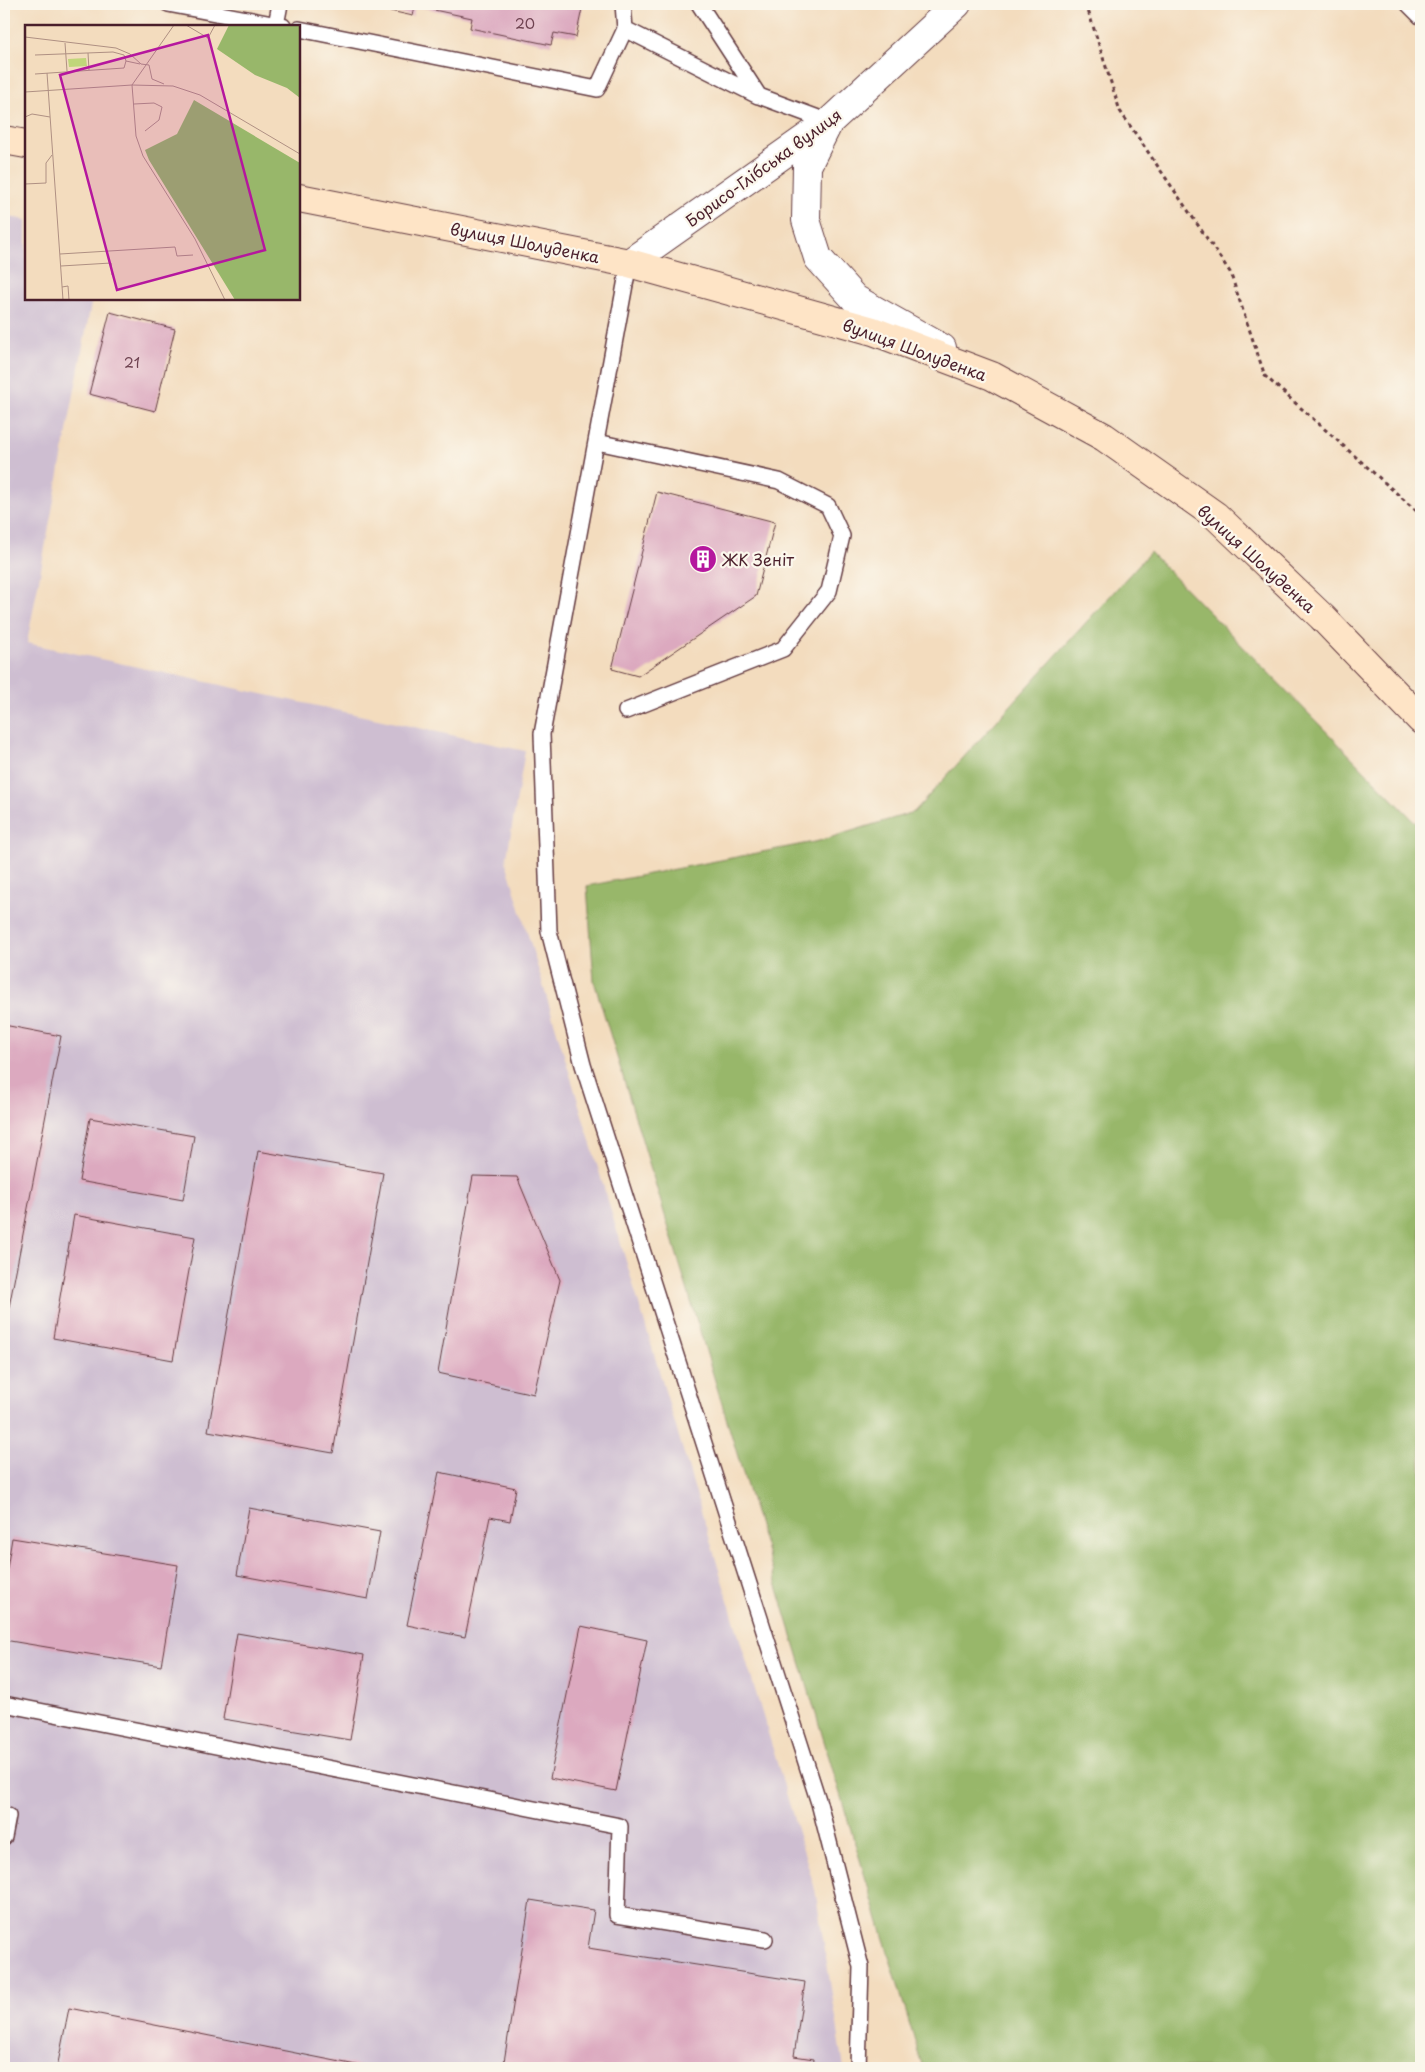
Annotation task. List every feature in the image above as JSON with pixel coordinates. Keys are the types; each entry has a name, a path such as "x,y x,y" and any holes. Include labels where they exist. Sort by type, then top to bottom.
{"main road":[{"path":"4,140 25,144"},
{"name":"вулиця Шолуденка","path":"300,198 629,262 872,331 992,376 1104,437 1216,516 1322,617 1421,720"}],"street":[{"name":"Борисо-Глібська вулиця","path":"629,262 829,122 957,4"},
{"path":"829,122 807,166 806,220 818,258 855,299 992,376"}],"lane":[{"path":"168,4 274,25"},
{"path":"279,25 280,4"},
{"path":"300,30 597,89 625,29 623,4"},
{"path":"699,4 759,96"},
{"path":"1408,4 1421,17"},
{"path":"625,29 759,96 829,122"},
{"path":"629,262 542,734 549,931 583,1065 819,1803 861,1966 858,2068"},
{"path":"597,442 779,481 828,506 842,536 829,591 783,649 626,711"},
{"path":"4,1704 620,1826 617,1915 765,1939"},
{"path":"4,1815 8,1816 4,1837"}],"path":[{"path":"1086,4 1120,112 1230,272 1265,376 1421,515"}],"shaded area":[{"path":"4,216 25,220 25,300 92,300 27,643 525,751 506,862 815,1889 844,2068 4,2068"}],"green space":[{"path":"1150,552 1421,828 1421,2068 923,2068 594,981 587,886 819,841 914,812"}],"building":[{"path":"359,4 583,4 576,37 554,33 551,45 470,28 472,18 415,6 413,16"},
{"path":"110,312 175,329 155,411 89,394"},
{"name":"ЖК Зеніт","path":"657,492 775,522 756,596 638,676 612,669"},
{"path":"4,1025 61,1036 5,1328 4,1328"},
{"path":"90,1118 194,1136 183,1200 79,1181"},
{"path":"258,1151 383,1173 333,1453 208,1431"},
{"path":"473,1176 517,1177 560,1280 534,1394 438,1373"},
{"path":"74,1215 195,1237 173,1360 53,1338"},
{"path":"439,1472 516,1488 510,1521 490,1517 465,1637 407,1625"},
{"path":"249,1508 380,1532 368,1599 237,1575"},
{"path":"12,1538 178,1565 161,1666 4,1640 4,1587"},
{"path":"581,1626 647,1640 616,1791 550,1778"},
{"path":"237,1633 364,1655 350,1740 223,1719"},
{"path":"530,1900 594,1910 588,1948 805,1982 794,2056 814,2059 813,2068 503,2068"},
{"path":"69,2008 366,2067 366,2068 57,2068"}],"place":[{"name":"ЖК Зеніт","path":"703,559"}]}
